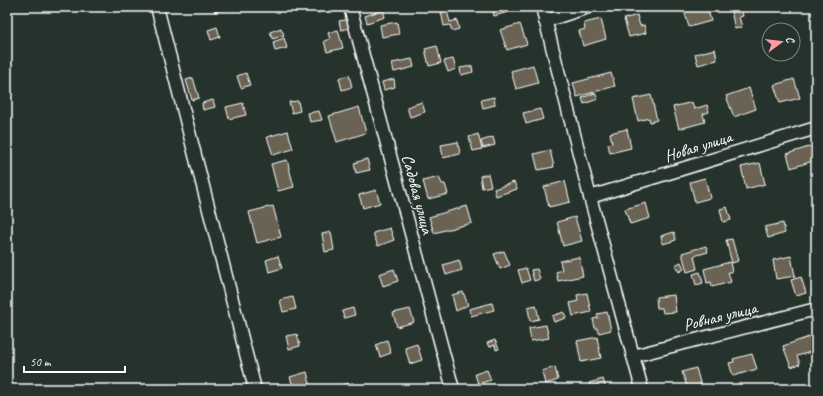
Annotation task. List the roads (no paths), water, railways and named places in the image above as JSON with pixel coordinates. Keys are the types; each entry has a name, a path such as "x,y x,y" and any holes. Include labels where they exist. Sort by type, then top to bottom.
{"street":[{"path":"157,7 255,389"},
{"name":"Садовая улица","path":"350,7 453,389"},
{"path":"542,7 590,197 642,389"},
{"path":"545,20 588,7"},
{"name":"Новая улица","path":"590,197 816,128"},
{"name":"Ровная улица","path":"633,356 816,309"}]}
